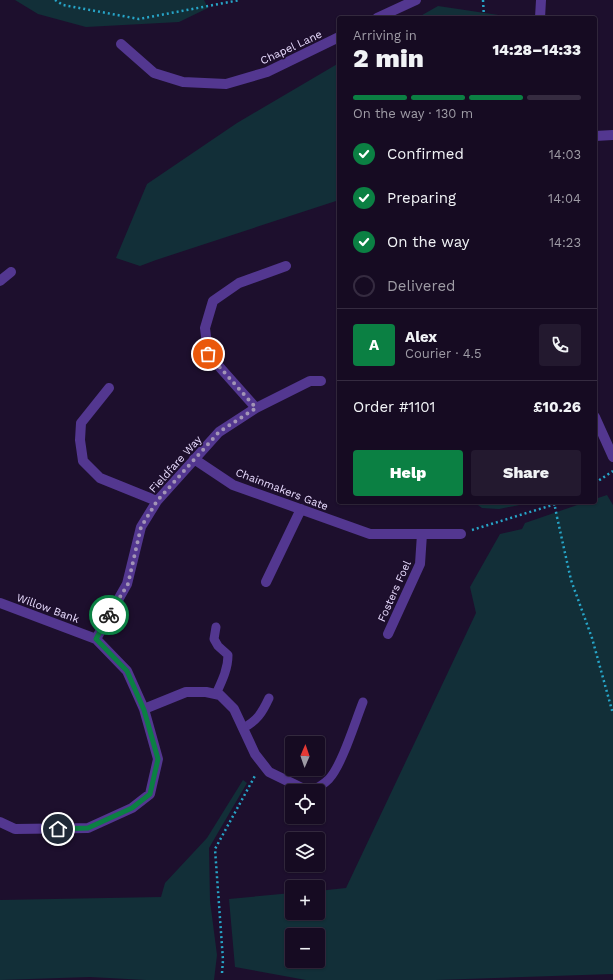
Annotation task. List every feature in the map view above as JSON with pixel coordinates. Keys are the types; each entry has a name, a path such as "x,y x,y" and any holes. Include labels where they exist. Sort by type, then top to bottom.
{"street":[{"path":"381,16 416,0"},
{"path":"540,0 540,16"},
{"name":"Chapel Lane","path":"121,44 154,73 183,82 226,84 267,72 337,38"},
{"path":"597,136 613,135"},
{"path":"256,408 208,354 205,328 213,301 239,283 286,266"},
{"path":"0,281 11,272"},
{"name":"Fieldfare Way","path":"96,639 128,584 141,527 157,501 219,432 256,408 310,381 321,381"},
{"path":"109,388 81,423 80,440 83,461 100,478 157,501"},
{"path":"597,421 613,457"},
{"name":"Chainmakers Gate","path":"194,459 233,485 370,534 461,534"},
{"path":"266,582 301,509"},
{"name":"Fosters Foel","path":"388,634 420,564 422,534"},
{"name":"Willow Bank","path":"0,603 96,639 127,671 144,710 158,759 150,794 132,808 88,828 15,829 0,822"},
{"path":"144,710 186,692 206,692 220,695 234,709 255,754 268,772 294,784"}],"lane":[{"path":"216,627 214,639 218,646 228,655 228,664 216,694"},
{"path":"243,728 252,724 260,715 268,698"},
{"path":"323,784 330,778 339,763 363,702"}],"path":[{"path":"55,0 62,5 139,19 240,0"},
{"path":"484,0 484,16"},
{"path":"597,482 613,471"},
{"path":"555,504 571,580 592,638 613,714"},
{"path":"461,534 556,504"},
{"path":"222,973 215,849 262,764"}],"shaded area":[{"path":"15,0 204,0 208,8 179,22 86,27 38,14"},
{"path":"438,6 505,16 420,16"},
{"path":"337,64 337,201 140,266 116,258 147,184 237,123"},
{"path":"607,495 613,505 613,974 436,980 306,980 235,967 229,899 285,894 285,920 325,920 325,890 346,888 476,613 470,587 500,534 522,529 525,523 580,504 597,504 597,498"},
{"path":"477,504 525,504 499,509 482,508"},
{"path":"243,780 247,783 209,848 210,901 217,955 214,980 146,980 90,977 0,980 0,900 161,897 165,883 207,838"}],"way so far":[{"path":"109,615 128,584 141,527 157,501 219,432 256,408 208,354"}],"route":[{"path":"58,829 88,828 132,808 150,794 158,759 144,710 127,671 96,639 109,615"}]}
